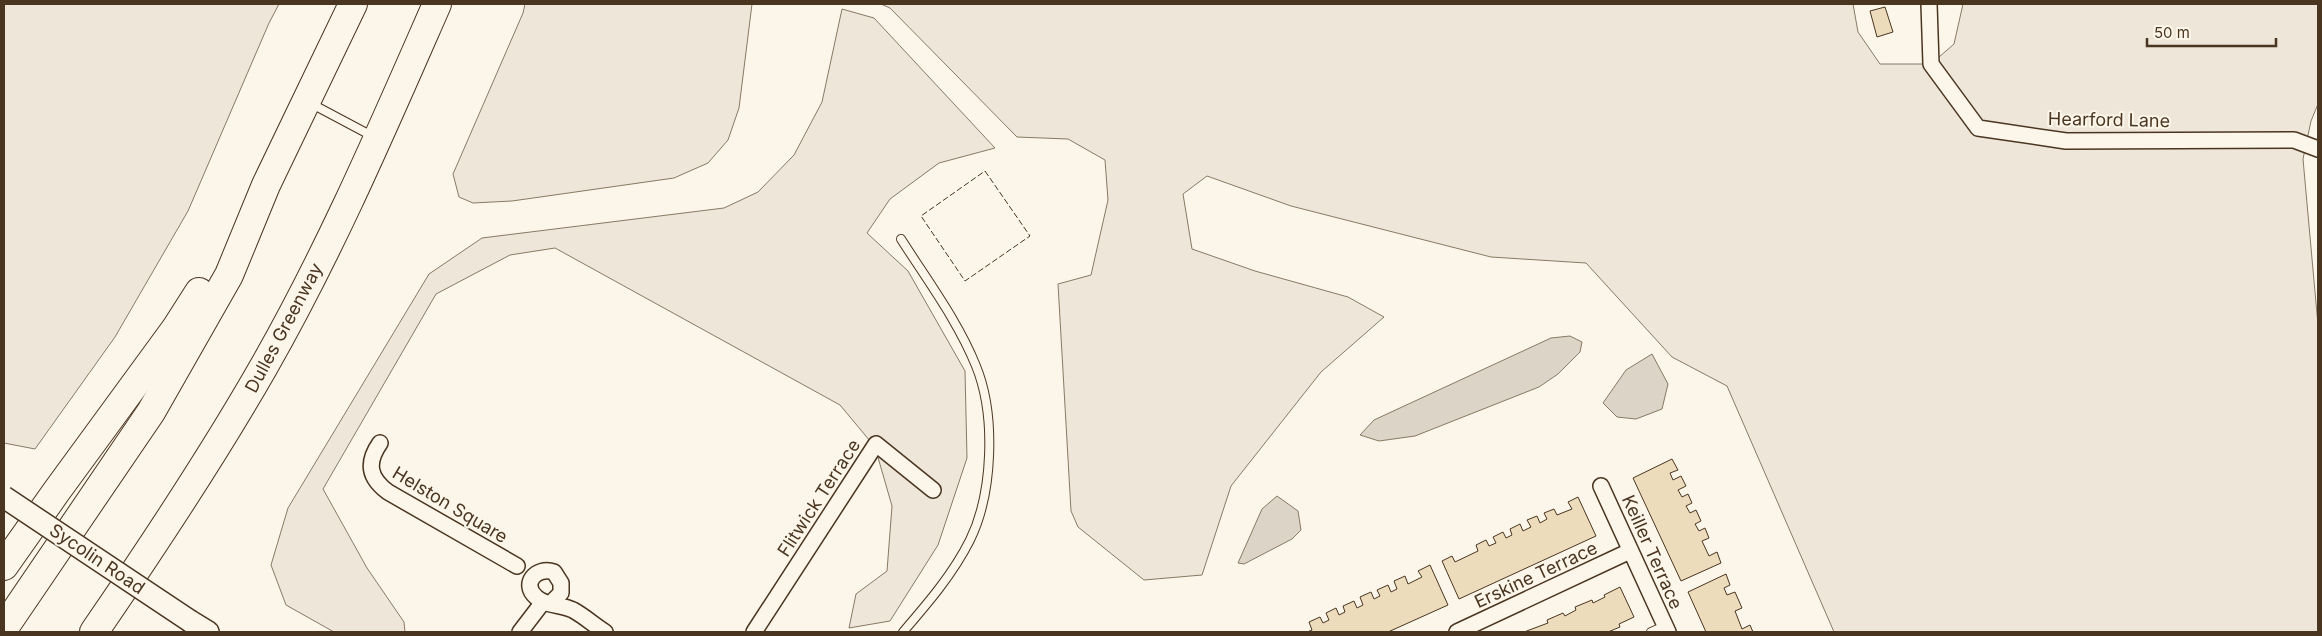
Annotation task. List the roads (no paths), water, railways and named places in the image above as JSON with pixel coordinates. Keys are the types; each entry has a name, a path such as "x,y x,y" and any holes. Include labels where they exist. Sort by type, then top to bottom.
{"highway":[{"path":"4,628 151,412 229,275 266,185 308,102 353,4"},
{"name":"Dulles Greenway","path":"94,632 195,481 264,367 309,284 378,139 437,4"},
{"path":"4,566 176,328 266,185"}],"main road":[{"name":"Sycolin Road","path":"4,497 200,629"}],"street":[{"name":"Hearford Lane","path":"1928,4 1931,64 1978,128 2066,141 2294,140 2318,149"},
{"name":"Helston Square","path":"380,443 374,452 370,469 377,484 517,566 540,571 549,570 558,575 561,582 544,596 517,566"},
{"name":"Flitwick Terrace","path":"754,632 876,444 933,490"},
{"name":"Keiller Terrace","path":"1602,486 1661,630"},
{"name":"Erskine Terrace","path":"1457,632 1486,626 1630,551"},
{"path":"540,571 533,577 544,596 572,610 605,632"},
{"path":"520,632 544,596"}],"lane":[{"path":"308,102 378,139"},
{"path":"901,239 957,327 977,367 989,419 989,467 983,505 970,540 940,588 903,632"}]}
